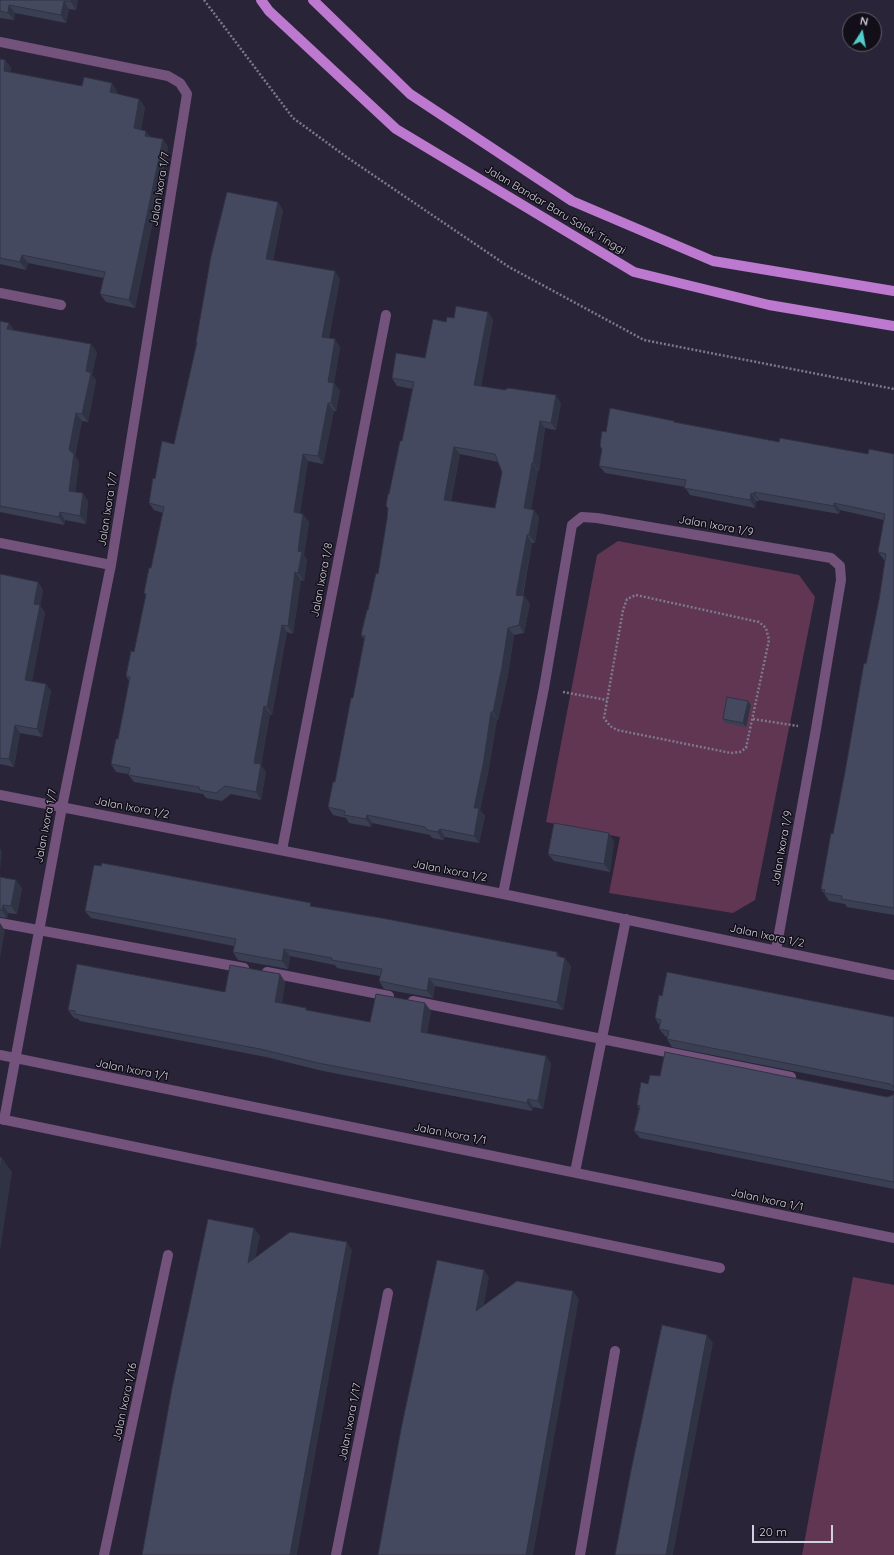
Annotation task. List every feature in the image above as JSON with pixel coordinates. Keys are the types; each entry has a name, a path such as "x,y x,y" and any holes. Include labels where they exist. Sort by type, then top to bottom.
{"main road":[{"name":"Jalan Bandar Baru Salak Tinggi","path":"261,0 269,11 396,129 634,272 769,304 894,326"},
{"name":"Jalan Bandar Baru Salak Tinggi","path":"313,0 410,94 572,201 713,261 894,291"}],"street":[{"name":"Jalan Ixora 1/7","path":"0,42 168,76 180,83 187,94 111,565 62,807 15,1059 2,1119"},
{"path":"0,293 61,305"},
{"name":"Jalan Ixora 1/8","path":"282,850 386,315"},
{"name":"Jalan Ixora 1/9","path":"503,894 544,688 572,525 582,517 597,518 831,558 840,566 841,580 776,950"},
{"path":"0,543 111,565"},
{"name":"Jalan Ixora 1/2","path":"0,796 503,894 894,975"},
{"path":"575,1172 626,919"},
{"path":"0,923 294,977 797,1078"},
{"name":"Jalan Ixora 1/1","path":"0,1055 894,1238"},
{"path":"2,1119 720,1268"},
{"name":"Jalan Ixora 1/16","path":"104,1555 168,1255"},
{"name":"Jalan Ixora 1/17","path":"336,1555 388,1293"},
{"path":"580,1555 615,1352"}],"path":[{"path":"204,0 293,118 348,158 509,267 644,340 894,389"},
{"path":"636,595 759,622 766,628 769,640 753,719 746,748 740,752 731,753 617,730 610,726 604,718 607,700 623,610 627,599 636,595"},
{"path":"544,688 607,700"},
{"path":"753,719 816,729"}],"shaded area":[{"path":"618,541 799,575 815,597 755,900 733,913 609,893 620,837 546,822 597,555"},
{"path":"853,1277 894,1285 894,1555 802,1555"}],"building":[{"path":"0,0 71,0 71,2 64,1 61,15 9,5 8,13 0,11"},
{"path":"0,59 5,60 4,71 82,86 84,77 112,83 110,92 139,99 134,128 146,131 145,136 163,139 129,300 100,294 105,272 22,255 20,262 0,258"},
{"path":"227,192 278,202 266,259 335,271 322,337 335,339 328,382 334,383 331,403 328,403 318,456 303,454 294,512 303,514 298,551 302,552 298,573 295,572 288,626 282,625 267,707 264,706 254,763 261,764 256,792 225,786 216,793 200,790 199,787 128,775 130,768 111,764 116,739 118,739 130,677 126,676 131,651 134,652 146,594 144,593 149,568 151,568 164,507 149,503 153,478 155,479 162,441 174,444 197,342 211,256"},
{"path":"456,306 488,312 474,385 505,390 508,388 556,395 551,423 540,421 532,463 524,508 534,510 529,535 527,535 516,595 524,596 519,625 508,628 502,667 493,712 491,712 483,765 474,808 479,808 474,836 440,829 437,832 427,830 425,827 367,815 366,819 344,815 345,811 328,807 333,782 335,782 351,698 353,698 365,636 361,635 376,573 378,574 387,519 388,508 386,506 388,494 400,441 402,441 414,382 392,378 396,353 425,358 433,319 446,322 447,317 454,318","holes":["454,447 495,454 502,472 495,508 444,500"]},
{"path":"0,321 9,323 7,329 91,344 86,371 91,373 82,414 76,413 69,450 74,454 69,491 83,493 80,516 60,512 59,517 0,506"},
{"path":"610,408 779,442 780,438 868,454 869,449 894,454 894,908 841,899 842,896 824,893 825,890 821,889 831,833 833,834 845,772 864,663 866,664 879,600 886,554 878,552 885,514 834,503 834,506 754,492 753,494 751,493 750,500 684,488 686,480 599,466 602,449 600,446 602,431 606,432"},
{"path":"0,574 38,582 34,604 40,605 25,680 46,684 37,729 15,725 9,759 0,758"},
{"path":"727,697 748,701 743,723 723,719"},
{"path":"554,823 609,833 604,864 548,854"},
{"path":"102,863 311,903 310,906 387,919 557,952 557,956 565,958 557,1002 429,978 427,991 379,981 382,969 284,949 282,961 233,952 236,939 85,911 94,865 101,866"},
{"path":"0,877 16,880 11,906 3,905 2,910 0,910"},
{"path":"77,964 225,992 230,965 280,974 275,1002 306,1008 306,1010 370,1022 376,994 425,1003 421,1032 546,1056 538,1101 528,1099 527,1103 318,1063 260,1049 75,1014 75,1011 68,1010"},
{"path":"667,972 894,1017 894,1088 890,1084 667,1039 669,1031 659,1029 661,1020 655,1018 659,995 662,996"},
{"path":"665,1052 887,1097 893,1095 894,1093 894,1182 634,1131 640,1106 637,1105 641,1082 648,1084 650,1075 660,1076"},
{"path":"0,1157 2,1158 0,1171"},
{"path":"208,1219 254,1228 248,1263 290,1232 347,1242 290,1555 142,1555 172,1388"},
{"path":"437,1260 484,1270 476,1311 517,1281 573,1291 526,1555 378,1555 401,1429"},
{"path":"662,1325 707,1335 666,1555 615,1555 631,1470"}]}
